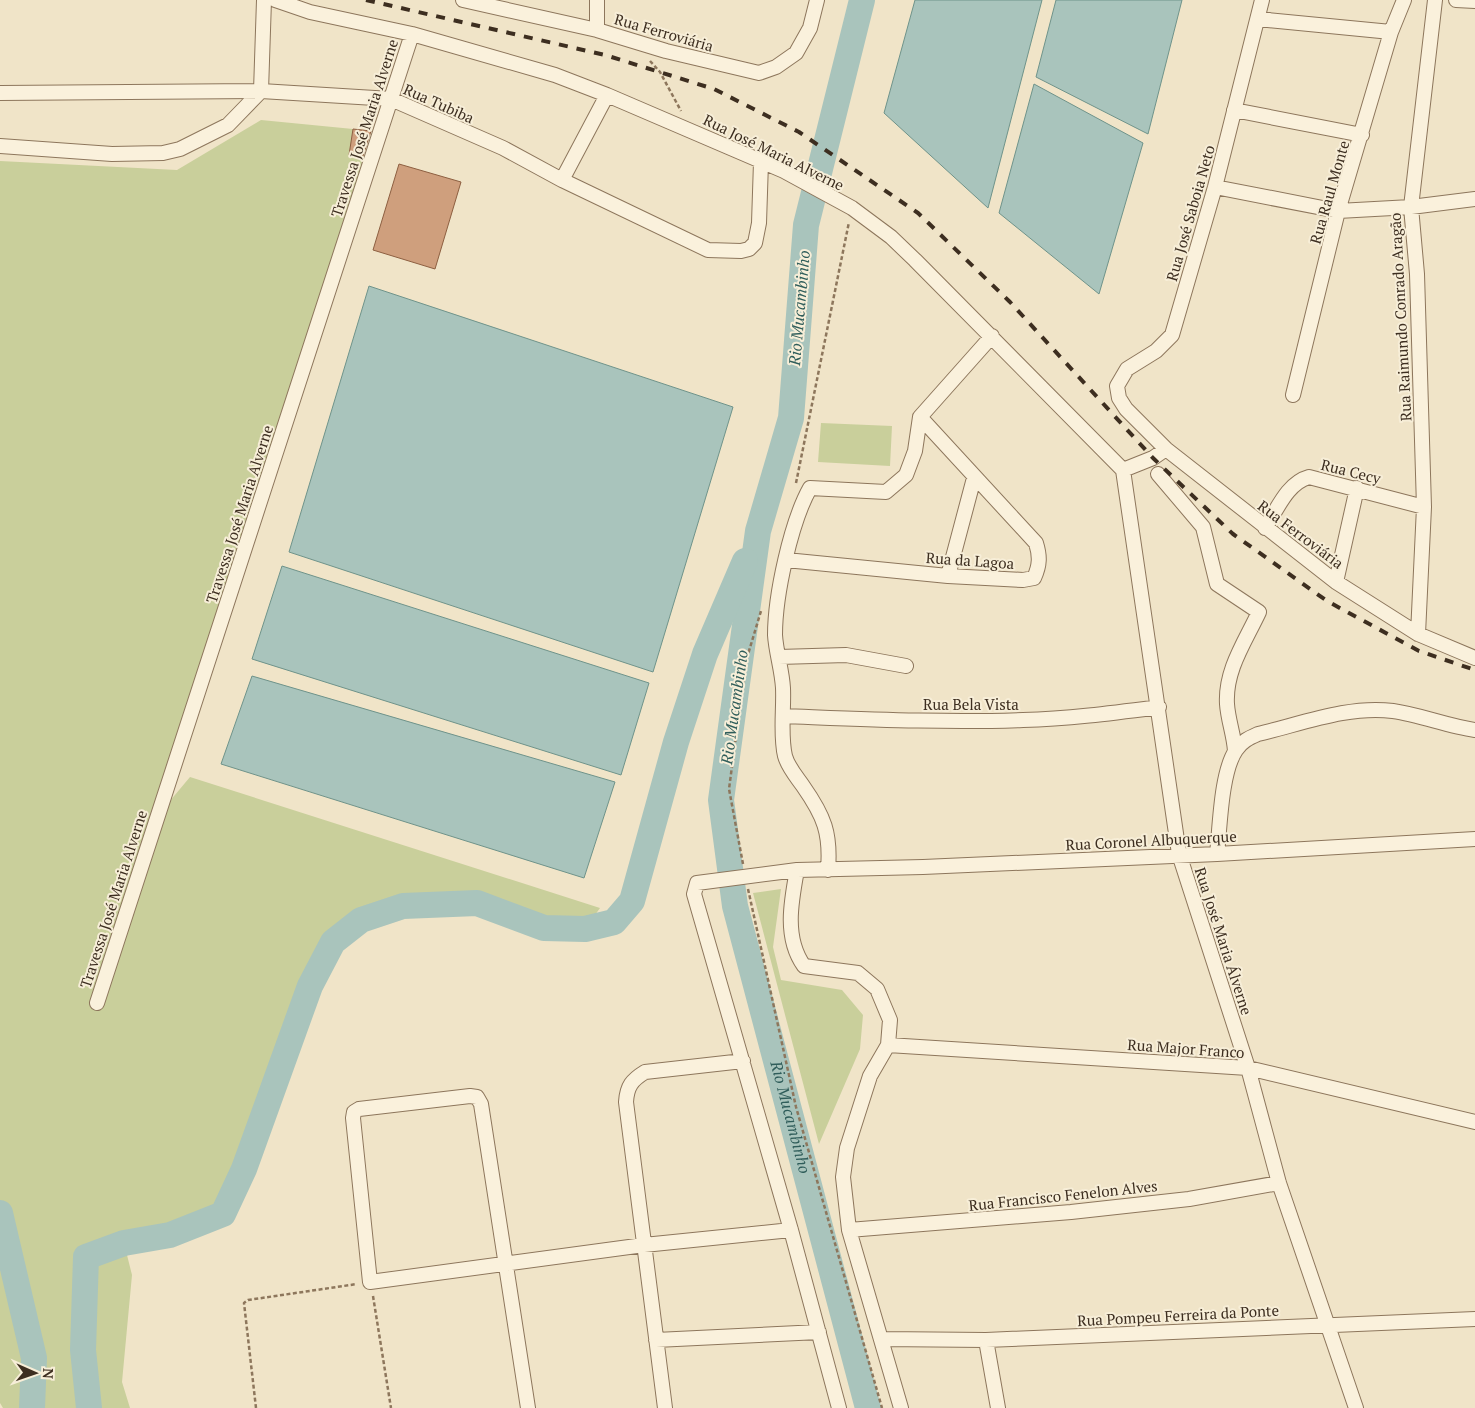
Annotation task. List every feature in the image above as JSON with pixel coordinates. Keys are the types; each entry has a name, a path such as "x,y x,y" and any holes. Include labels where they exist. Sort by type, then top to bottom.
{"street":[{"path":"0,146 112,154 148,154 180,149 228,125 261,91 264,0"},
{"name":"Rua José Maria Alverne","path":"275,0 310,12 412,34 555,74 694,131 784,171 852,208 891,237 992,336 1123,470"},
{"name":"Rua Ferroviária","path":"463,0 597,30 666,51 759,73 776,68 796,53 810,28 817,0"},
{"path":"597,0 597,30"},
{"name":"Rua José Saboia Neto","path":"1126,410 1119,398 1117,386 1127,369 1156,352 1172,336 1215,187 1262,0"},
{"name":"Rua Raul Monte","path":"1293,395 1338,212 1391,32 1404,0"},
{"name":"Rua Raimundo Conrado Aragão","path":"1418,634 1424,507 1416,274 1411,207 1435,0"},
{"path":"1456,0 1475,1"},
{"path":"1258,20 1391,32"},
{"name":"Travessa José Maria Alverne","path":"97,1003 412,34"},
{"name":"Rua Tubiba","path":"0,93 261,91 391,99 503,148 562,180 708,250 732,252 749,249 758,237 761,162"},
{"path":"562,180 607,95"},
{"path":"1234,110 1362,135"},
{"path":"1215,187 1338,212 1411,207 1475,198"},
{"path":"828,870 830,847 827,826 786,757 776,625 786,560 797,518 810,488 886,492 906,475 915,451 920,417 992,336"},
{"name":"Rua Ferroviária","path":"1126,410 1166,449 1336,582 1418,634 1475,658"},
{"name":"Rua da Lagoa","path":"786,560 948,576 1023,580 1034,578 1039,567 1040,555 1036,543 974,478 920,417"},
{"path":"1123,470 1153,458 1166,449"},
{"name":"Rua José Maria Álverne","path":"1123,470 1179,854 1248,1068 1279,1183 1356,1408"},
{"path":"1158,474 1203,527 1217,584 1259,612 1232,668 1227,686 1227,706 1236,751"},
{"name":"Rua Cecy","path":"1265,528 1291,487 1299,480 1309,477 1424,507"},
{"path":"948,576 974,478"},
{"path":"1336,582 1357,488"},
{"path":"779,657 846,655 906,666"},
{"name":"Rua Bela Vista","path":"783,716 903,721 1023,720 1096,716 1159,707"},
{"path":"1217,854 1224,786 1236,751 1245,740 1258,734 1354,711 1394,711 1450,726 1475,730"},
{"name":"Rua Coronel Albuquerque","path":"743,1060 694,894 696,886 702,881 743,878 797,870 1217,854 1475,839"},
{"path":"797,870 790,927 798,957 804,966 858,973 870,982 884,1003 890,1020 888,1045 870,1076 847,1148 843,1177 848,1230 901,1408"},
{"name":"Rua Major Franco","path":"888,1045 1248,1068 1475,1122"},
{"path":"665,1408 626,1102 627,1088 635,1078 645,1072 743,1060 839,1408"},
{"path":"528,1408 505,1264 481,1104 477,1098 470,1096 359,1109 354,1112 352,1118 370,1282 505,1264 644,1244 791,1230"},
{"name":"Rua Francisco Fenelon Alves","path":"848,1230 1071,1212 1189,1198 1279,1183"},
{"name":"Rua Pompeu Ferreira da Ponte","path":"881,1339 986,1340 1475,1319"},
{"path":"656,1340 819,1332"},
{"path":"986,1340 998,1408"}],"path":[{"path":"648,59 660,72 694,131"},
{"path":"796,486 852,208"},
{"path":"763,606 746,661 729,789 743,878 796,1107 882,1408"},
{"path":"256,1408 243,1310 244,1303 248,1300 370,1282 391,1408"}],"green space":[{"path":"261,120 353,129 349,155 369,157 159,814 190,777 600,908 585,929 544,928 477,903 403,906 361,920 333,942 310,986 244,1169 223,1214 170,1235 124,1243 132,1275 122,1382 130,1408 3,1408 0,1403 0,161 177,170"},
{"path":"821,423 892,426 890,466 818,462"},
{"path":"781,889 773,947 781,980 842,990 863,1015 860,1049 819,1144 753,893"}],"water":[{"path":"915,0 1042,0 988,208 884,113"},
{"path":"1056,0 1182,0 1148,134 1036,77"},
{"path":"1034,84 1143,143 1099,294 999,213"},
{"path":"369,286 733,407 653,672 289,552"},
{"path":"282,566 649,683 621,775 252,659"},
{"path":"252,676 615,782 584,878 221,764"}],"building":[{"path":"353,129 371,131 363,156 349,155"},
{"path":"399,164 461,182 435,269 373,250"}],"waterway":[{"name":"Rio Mucambinho","path":"862,0 806,225 791,418 758,531 721,800 735,906 868,1408"},
{"path":"89,1408 83,1350 86,1257 124,1243 170,1235 223,1214 244,1169 310,986 333,942 361,920 403,906 477,903 544,928 585,929 614,922 632,901 676,742 705,654 745,561"},
{"path":"0,1213 34,1358 32,1408"}],"railway":[{"path":"366,0 605,55 714,89 799,132 918,213 1010,302 1153,458 1233,534 1327,601 1419,651 1475,670"}]}
